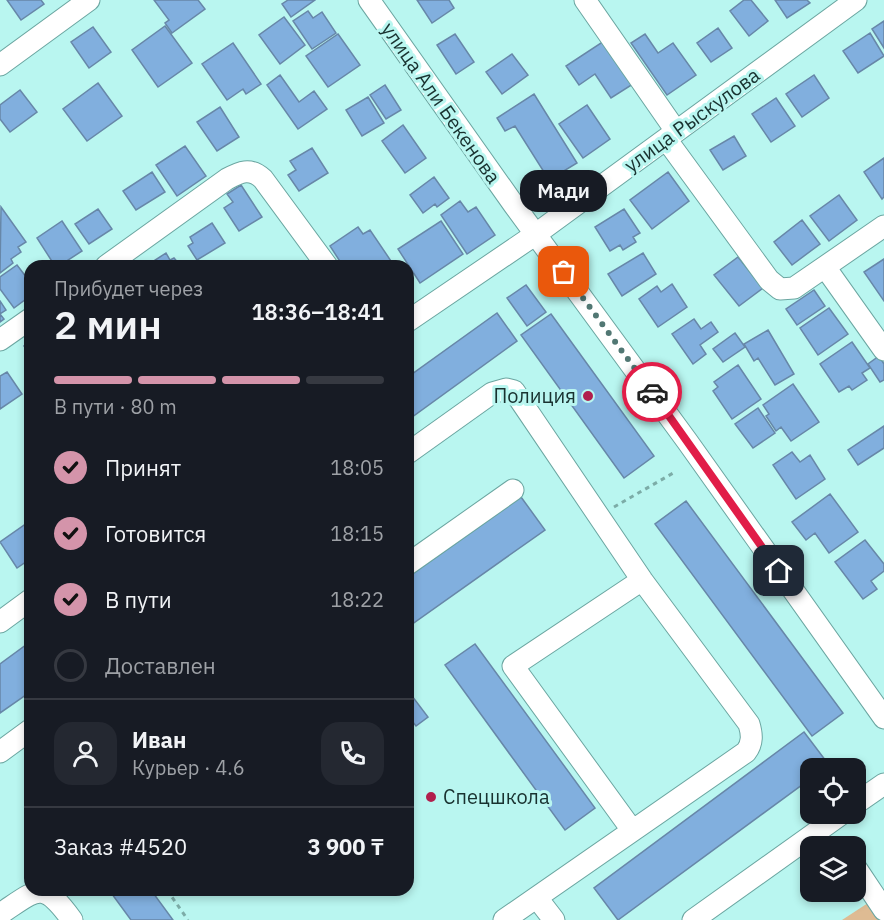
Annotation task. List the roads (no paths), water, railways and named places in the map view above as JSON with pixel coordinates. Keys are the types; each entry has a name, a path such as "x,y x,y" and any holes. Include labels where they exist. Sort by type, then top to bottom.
{"street":[{"path":"0,65 89,0"},
{"name":"улица Али Бекенова","path":"369,0 884,718"},
{"path":"585,0 671,135 769,280 780,289 794,288 884,225"},
{"name":"улица Рыскулова","path":"414,317 536,234 856,0"},
{"path":"114,260 227,179 243,171 257,173 262,178 323,260"},
{"path":"825,267 884,350"},
{"path":"0,340 24,323"},
{"path":"414,449 492,393 506,389 514,391 642,580 748,724 751,738 750,747 746,752 504,920"},
{"path":"414,560 513,489"},
{"path":"632,830 513,666 642,580"},
{"path":"0,622 24,604"},
{"path":"0,752 24,734"},
{"path":"866,796 884,784"},
{"path":"693,920 828,824"},
{"path":"866,883 884,910"},
{"path":"0,914 27,896"},
{"path":"52,896 72,920"},
{"path":"537,898 554,920"}],"place":[{"name":"Мади","path":"564,272"},
{"name":"Полиция","path":"588,396"},
{"name":"Спецшкола","path":"431,797"}]}
